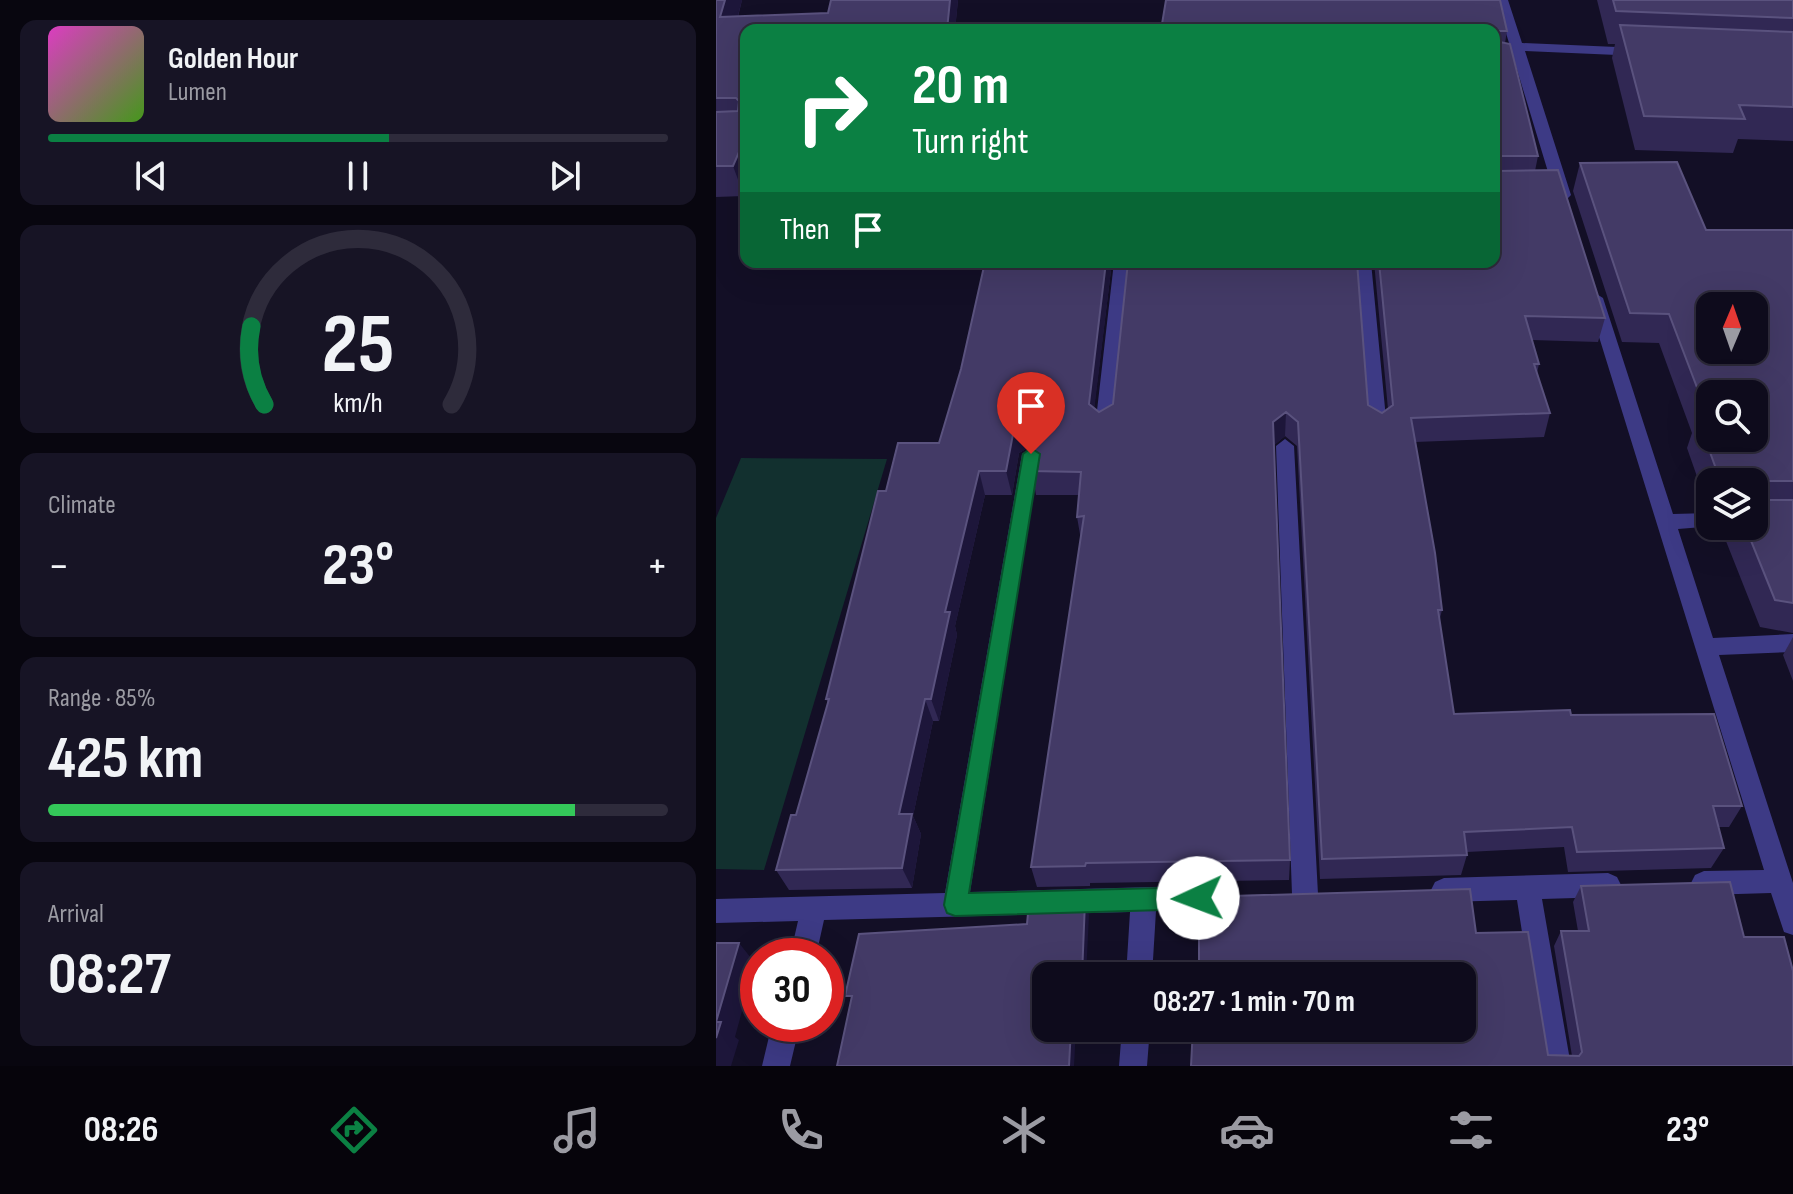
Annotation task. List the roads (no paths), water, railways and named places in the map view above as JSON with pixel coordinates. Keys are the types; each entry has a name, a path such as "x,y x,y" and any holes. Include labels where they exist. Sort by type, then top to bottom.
{"street":[{"path":"1502,0 1515,56 1554,186 1570,217"},
{"path":"1515,56 1655,52"},
{"path":"1104,428 1121,268"},
{"path":"1364,268 1378,429"},
{"path":"1589,278 1793,923"},
{"path":"1285,446 1305,894"},
{"path":"955,905 1031,454"},
{"path":"1665,522 1696,521"},
{"path":"1705,647 1793,643"},
{"path":"1685,883 1779,881"},
{"path":"1417,891 1638,885"},
{"path":"1528,888 1557,1066"},
{"path":"1276,895 1337,893"},
{"path":"716,911 1247,896"},
{"path":"1140,962 1144,899"},
{"path":"807,938 814,908"},
{"path":"776,1066 782,1042"},
{"path":"1133,1066 1135,1042"}]}
